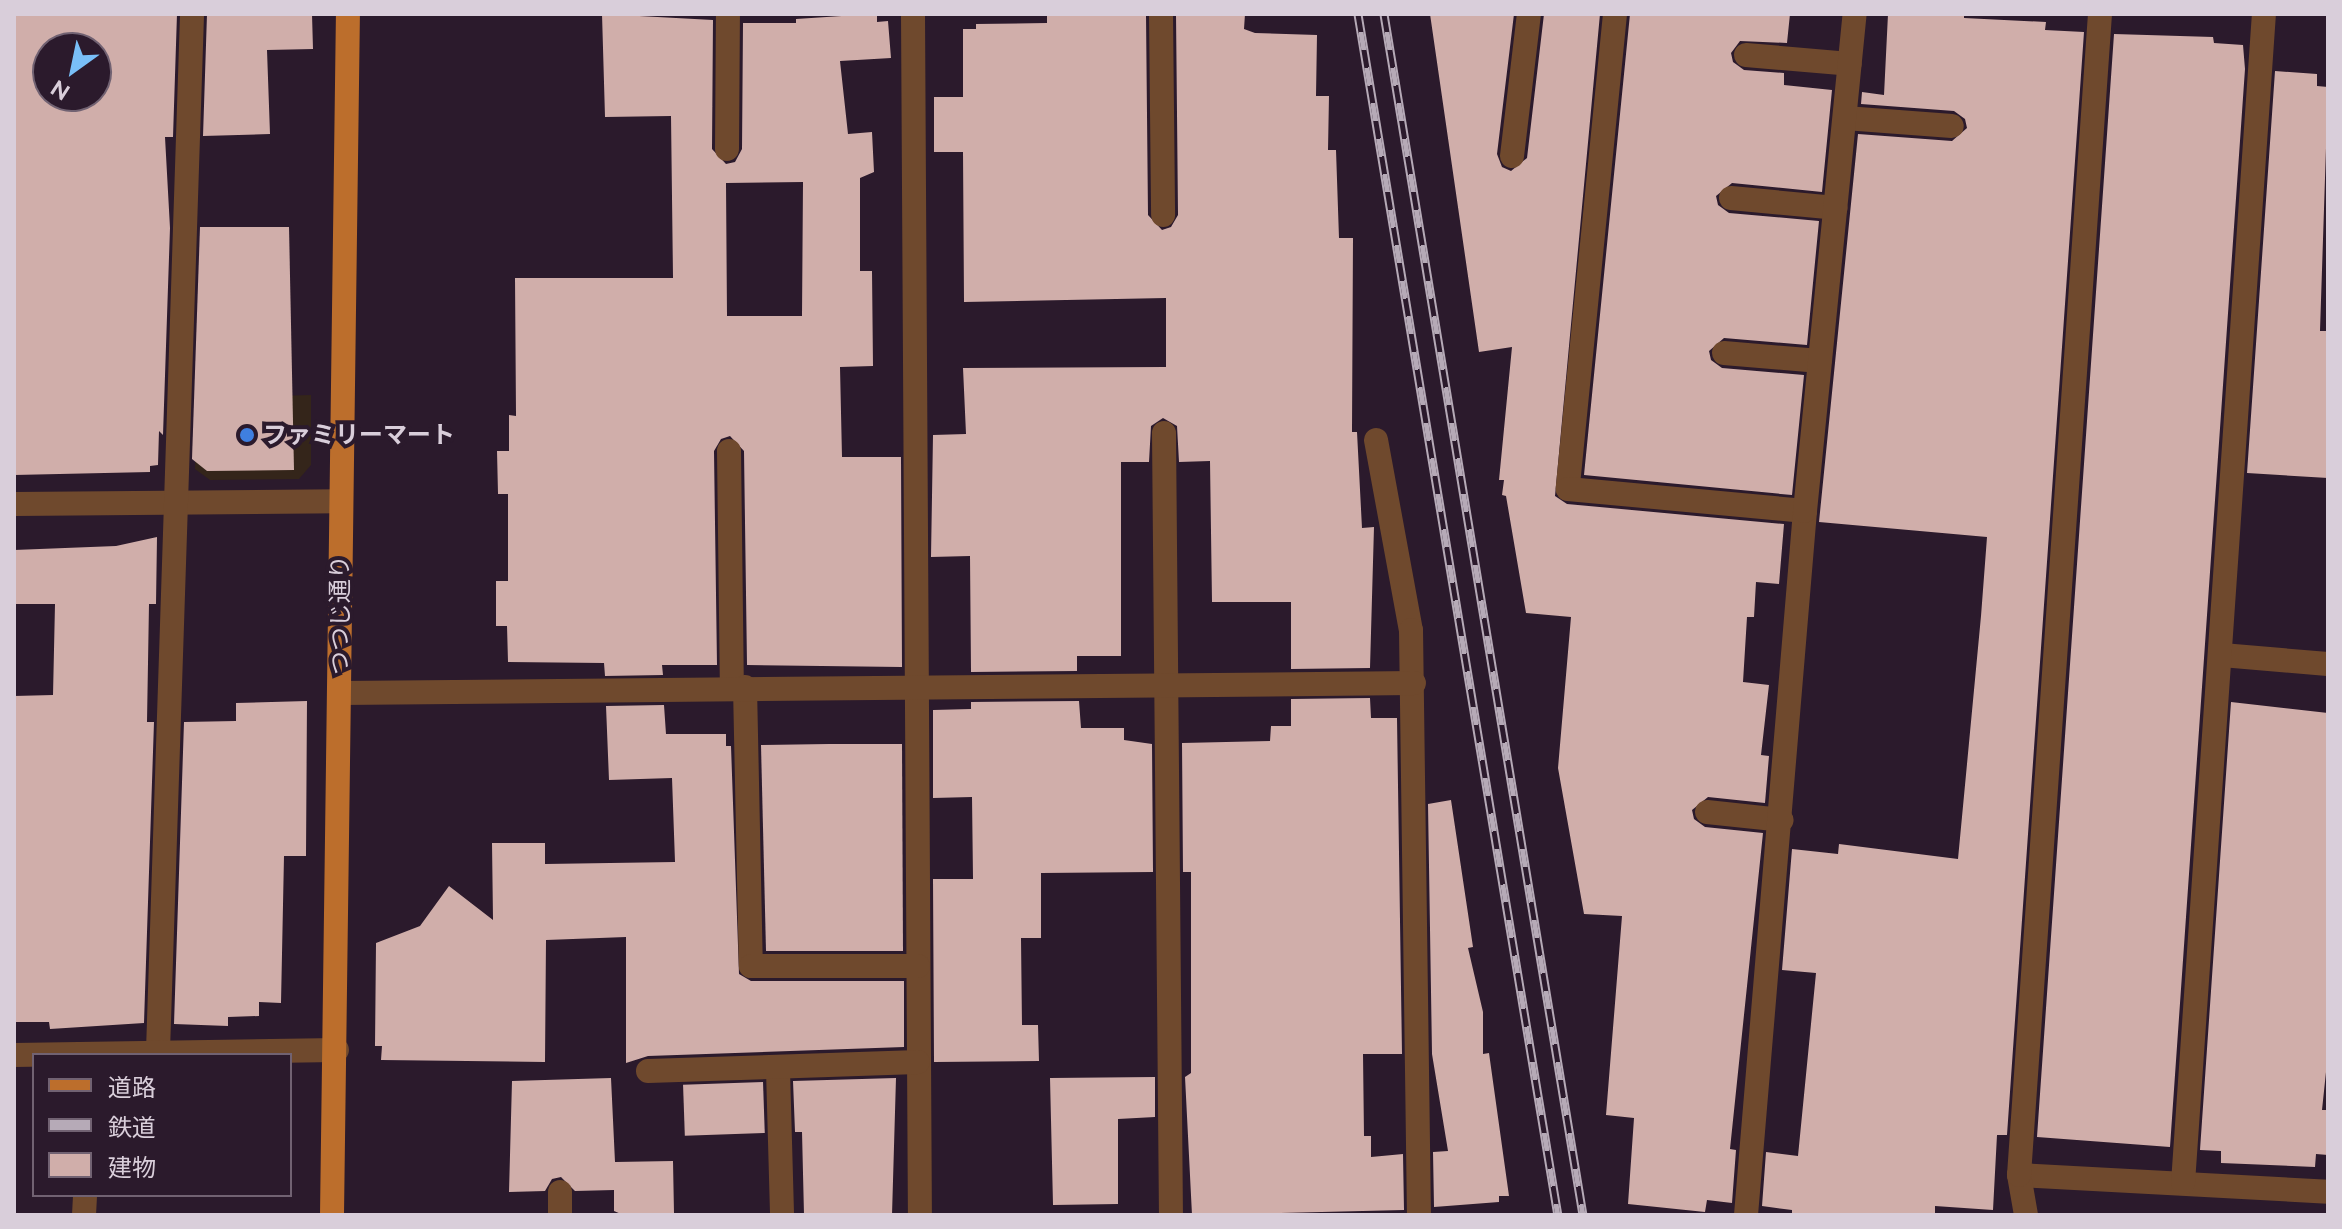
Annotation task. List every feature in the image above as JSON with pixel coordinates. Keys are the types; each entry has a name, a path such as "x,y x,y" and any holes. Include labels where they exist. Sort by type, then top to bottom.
{"main road":[{"name":"つつじ通り","path":"332,1215 337,1050 340,501 348,14"}],"street":[{"path":"158,1051 192,14"},
{"path":"727,149 728,14"},
{"path":"913,14 920,1215"},
{"path":"1161,14 1163,215"},
{"path":"1512,156 1529,14"},
{"path":"1615,14 1568,489 1805,511"},
{"path":"1746,1215 1782,820 1805,511 1855,14"},
{"path":"2026,1215 2019,1175 2100,14"},
{"path":"2183,1183 2222,655 2264,14"},
{"path":"1746,55 1850,64"},
{"path":"1845,118 1952,126"},
{"path":"1731,198 1836,208"},
{"path":"1724,353 1820,361"},
{"path":"1164,433 1171,1215"},
{"path":"1376,440 1411,630 1414,683 1419,1215"},
{"path":"729,451 751,966 918,966"},
{"path":"14,504 340,501"},
{"path":"2222,655 2328,664"},
{"path":"341,693 1166,681 1414,683"},
{"path":"1707,812 1782,820"},
{"path":"124,1053 337,1050"},
{"path":"648,1071 778,1070 918,1062"},
{"path":"778,1070 782,1215"},
{"path":"2019,1175 2328,1192"}],"shaded area":[{"name":"ファミリーマート","path":"311,395 311,465 299,479 210,480 195,469 197,398"}],"building":[{"path":"14,14 177,14 173,137 165,137 170,228 163,435 159,431 158,465 150,466 150,472 14,475"},
{"path":"207,14 312,14 313,49 267,50 270,134 203,136"},
{"path":"602,14 713,20 712,149 726,164 735,162 742,149 743,23 796,23 796,19 872,14 877,14 877,22 888,21 891,58 840,61 848,134 872,132 874,172 860,178 860,271 872,271 873,366 840,367 842,457 901,457 902,667 747,665 744,451 730,436 721,439 714,451 717,665 662,665 663,675 605,676 604,663 508,662 507,626 496,626 496,581 508,581 508,494 498,494 497,451 509,451 509,415 516,416 515,278 673,278 671,116 605,117","holes":["803,182 802,316 727,316 726,183"]},
{"path":"1047,14 1146,14 1148,215 1162,230 1171,227 1178,215 1176,14 1245,14 1244,29 1255,33 1317,35 1316,96 1329,96 1328,150 1336,150 1339,238 1353,238 1352,432 1357,432 1362,528 1374,527 1370,668 1291,669 1291,602 1212,602 1210,461 1179,462 1177,426 1163,418 1151,426 1149,462 1121,462 1121,656 1077,656 1077,671 971,672 970,556 931,557 933,435 966,434 963,368 1166,367 1166,298 964,302 963,152 934,152 934,97 963,97 963,29 976,29 976,24 1047,23"},
{"path":"1430,14 1514,14 1497,154 1502,167 1511,171 1527,158 1544,14 1600,14 1555,496 1567,504 1784,524 1779,584 1756,582 1754,617 1747,617 1743,682 1769,685 1761,755 1769,756 1765,803 1708,797 1692,810 1694,819 1705,827 1763,833 1730,1149 1736,1150 1732,1203 1707,1200 1705,1212 1628,1204 1634,1118 1606,1115 1622,916 1584,914 1558,768 1571,617 1526,613 1506,496 1502,495 1504,480 1499,480 1512,347 1479,352"},
{"path":"1630,14 1790,14 1787,43 1740,41 1731,53 1733,62 1744,70 1784,73 1784,85 1832,90 1822,192 1732,183 1716,196 1718,205 1729,213 1819,221 1807,345 1724,338 1709,351 1711,360 1722,368 1804,375 1792,495 1584,475"},
{"path":"1888,14 1964,14 1964,18 2046,22 2045,30 2084,32 2007,1135 1997,1135 1993,1210 1935,1206 1935,1215 1792,1215 1792,1210 1762,1206 1766,1152 1798,1156 1816,973 1782,970 1792,849 1838,854 1839,844 1958,859 1981,616 1987,537 1819,522 1858,134 1952,141 1967,128 1965,119 1954,111 1861,104 1862,92 1884,95"},
{"path":"2114,34 2213,37 2214,43 2243,45 2245,69 2170,1147 2037,1137"},
{"path":"2275,71 2317,74 2317,86 2328,87 2320,331 2328,331 2328,478 2247,473"},
{"path":"200,227 289,227 294,470 207,471 192,459"},
{"path":"157,537 156,604 149,604 147,722 154,722 144,1023 50,1029 49,1022 14,1022 14,696 53,695 55,604 14,604 14,550 116,546"},
{"path":"1370,698 1371,718 1397,718 1402,1054 1363,1054 1364,1136 1371,1136 1371,1157 1403,1154 1404,1210 1192,1215 1185,1077 1191,1073 1191,872 1183,872 1182,743 1270,741 1271,726 1291,726 1291,699"},
{"path":"307,701 306,856 284,856 281,1003 259,1002 259,1016 228,1017 228,1026 174,1024 184,722 236,721 236,703"},
{"path":"1079,701 1081,728 1124,728 1124,740 1152,744 1153,872 1041,873 1041,938 1021,938 1022,1025 1038,1025 1039,1061 934,1062 933,879 973,879 972,797 933,798 933,710 971,709 971,702"},
{"path":"2231,702 2328,713 2328,1053 2322,1110 2328,1110 2328,1155 2316,1154 2315,1167 2221,1163 2221,1151 2200,1150"},
{"path":"664,705 666,734 726,734 726,746 731,746 739,974 751,981 904,981 904,1047 648,1056 626,1063 626,937 546,940 545,1062 381,1060 382,1046 375,1046 376,943 420,926 449,886 493,920 492,843 545,843 545,864 675,862 672,778 609,780 606,706"},
{"path":"902,744 903,951 766,951 761,745"},
{"path":"1451,800 1473,947 1468,948 1483,1012 1483,1054 1489,1053 1509,1196 1499,1196 1499,1202 1434,1207 1433,1152 1448,1151 1432,1054 1428,804"},
{"path":"1155,1077 1155,1117 1118,1119 1118,1204 1053,1205 1050,1078"},
{"path":"611,1078 615,1162 673,1161 674,1213 621,1214 614,1211 614,1190 575,1191 561,1177 552,1179 545,1191 509,1192 512,1081"},
{"path":"896,1078 892,1215 804,1215 802,1132 795,1132 793,1081"},
{"path":"763,1082 765,1133 685,1136 683,1085"}],"railway":[{"path":"1358,14 1558,1215"},
{"path":"1384,14 1583,1215"}],"place":[{"name":"ファミリーマート","path":"247,435"}]}
